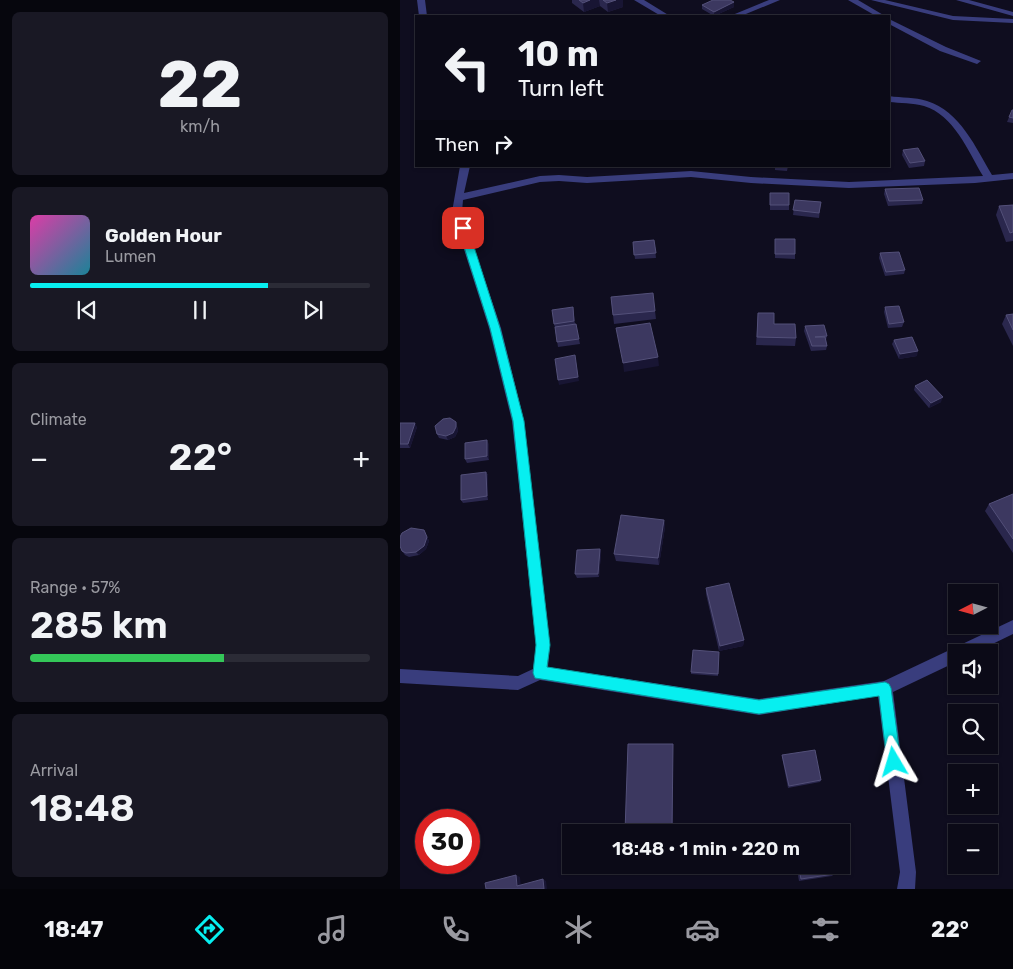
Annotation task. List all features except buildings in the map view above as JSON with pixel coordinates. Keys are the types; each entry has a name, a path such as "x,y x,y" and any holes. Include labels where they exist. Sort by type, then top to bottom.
{"street":[{"path":"421,0 423,15"},
{"path":"638,0 664,15"},
{"path":"737,15 776,0"},
{"path":"852,0 879,15"},
{"path":"875,0 953,18 1013,21"},
{"path":"960,0 1013,14"},
{"path":"890,22 943,49 977,61"},
{"path":"890,99 925,103 942,110 952,120 990,178"},
{"path":"465,167 458,198 458,212 495,328 518,421 543,645 540,673"},
{"path":"458,198 540,179 559,178 587,180 691,174 751,180 849,185 1013,176"},
{"path":"978,644 1013,627"},
{"path":"400,676 518,683 540,673 759,707 885,688 948,659"},
{"path":"885,688 908,872 906,889"}],"route":[{"path":"463,228 495,328 518,421 543,645 540,673 759,707 885,688 894,762"}]}
